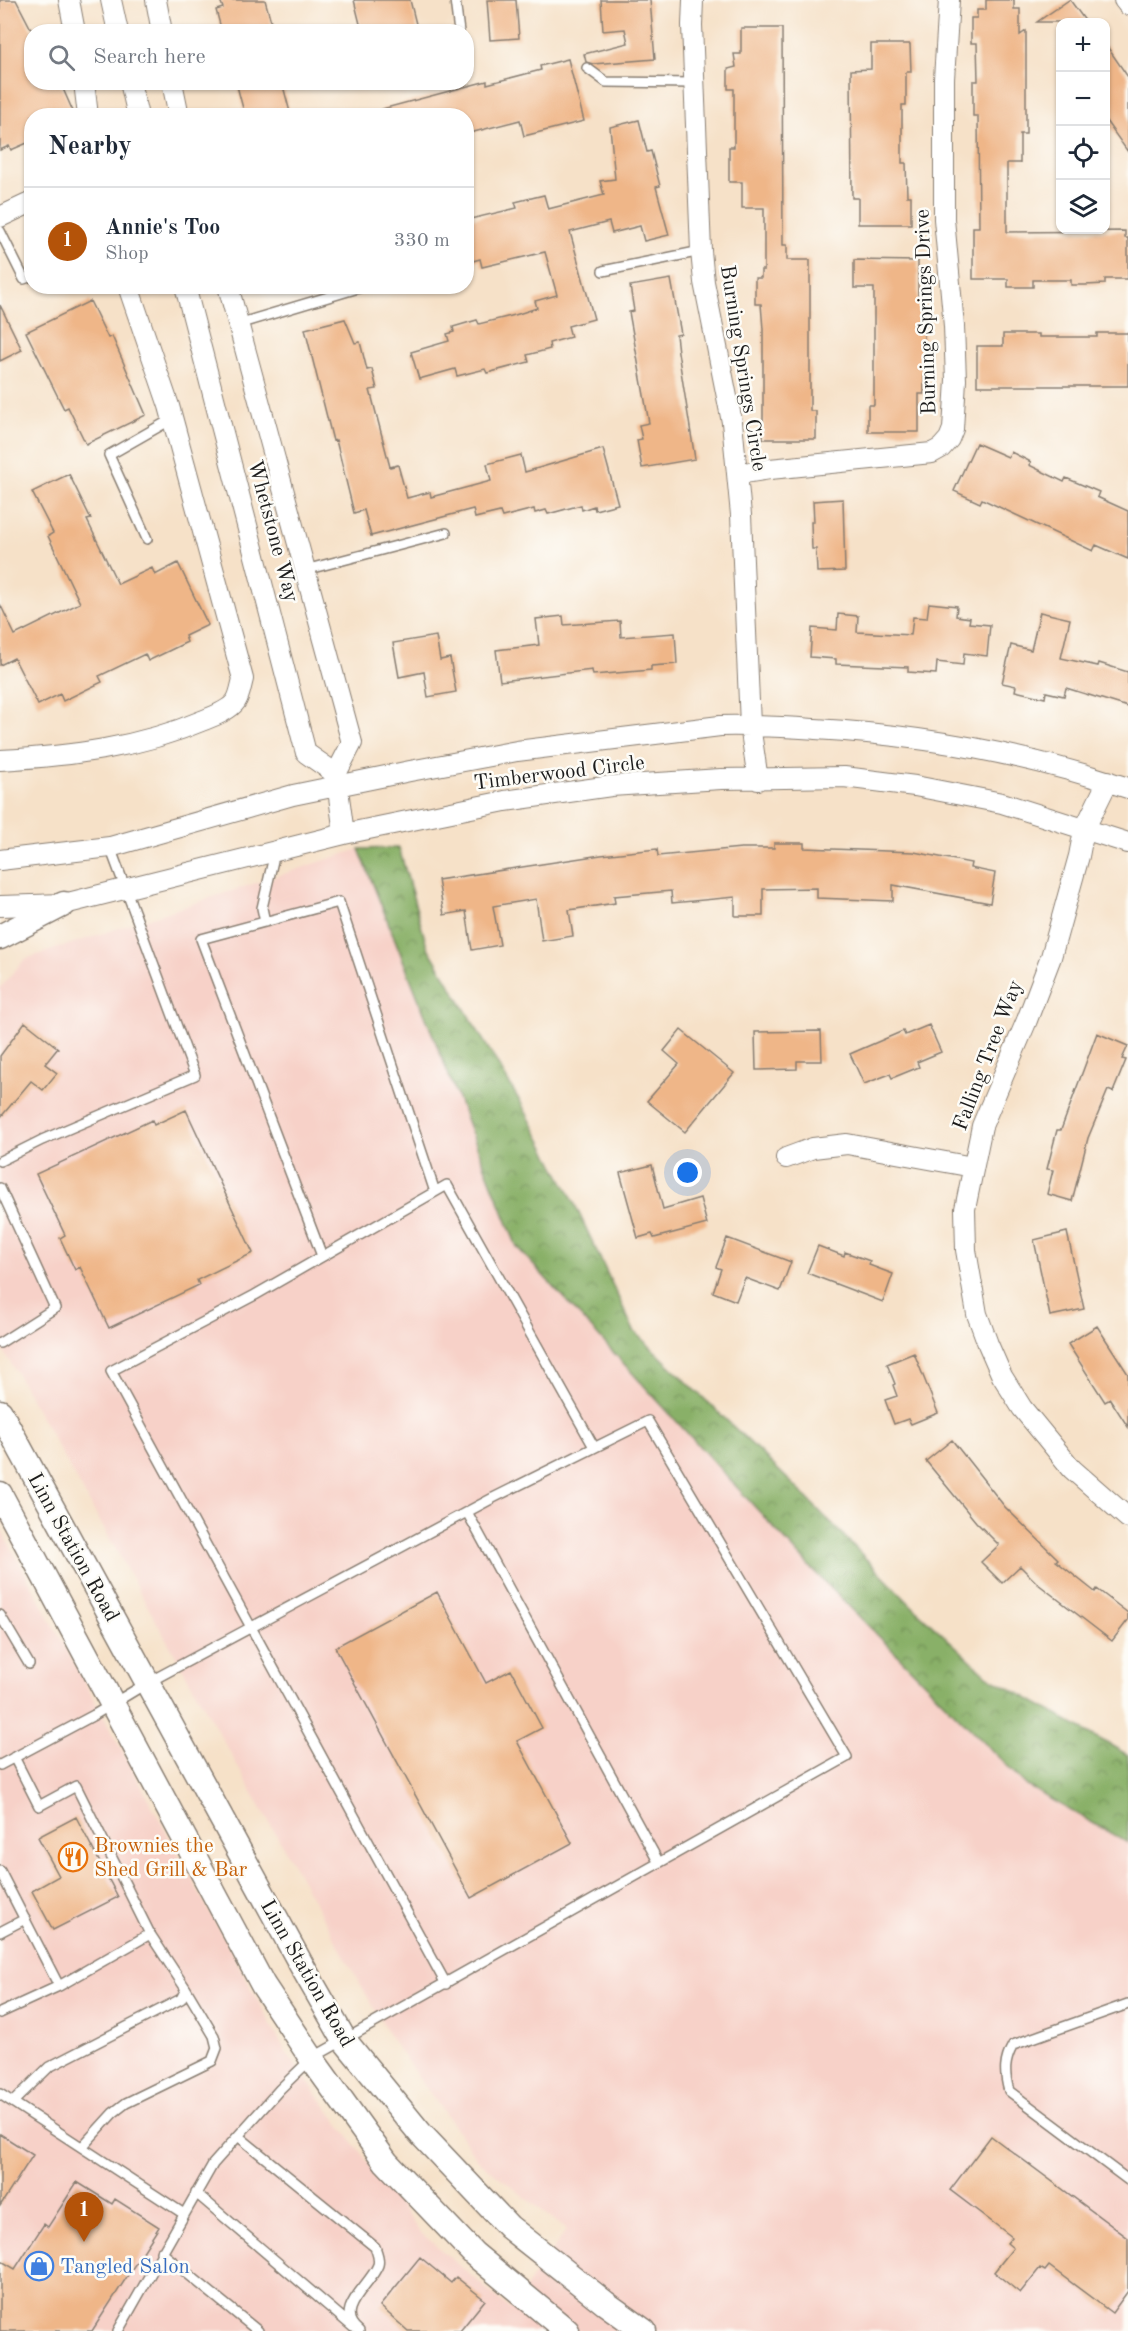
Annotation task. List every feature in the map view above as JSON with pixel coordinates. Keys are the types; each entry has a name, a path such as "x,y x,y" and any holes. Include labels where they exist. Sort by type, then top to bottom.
{"street":[{"path":"69,0 74,24"},
{"path":"111,0 116,24"},
{"path":"156,0 160,24"},
{"name":"Burning Springs Circle","path":"693,0 701,251 704,282 732,422 738,474 750,725 758,780"},
{"name":"Burning Springs Drive","path":"738,474 932,453 941,448 949,439 953,429 956,380 954,326 944,219 944,80 949,0"},
{"path":"1124,0 1128,5"},
{"path":"85,90 87,108"},
{"path":"132,90 136,108"},
{"path":"174,90 177,108"},
{"path":"0,217 24,206"},
{"path":"0,760 57,757 92,752 183,729 219,714 236,702 243,679 172,419 132,294"},
{"name":"Whetstone Way","path":"187,294 306,753 337,779 352,743 230,294"},
{"name":"Timberwood Circle","path":"0,860 110,847 337,779 518,751 720,726 750,725 873,733 938,742 1050,763 1128,788"},
{"name":"Timberwood Circle","path":"0,906 64,904 344,834 505,801 611,786 721,779 844,777 915,786 1002,803 1128,843"},
{"path":"337,779 344,834"},
{"name":"Falling Tree Way","path":"1108,781 1084,830 1051,957 1028,1020 982,1126 965,1209 966,1250 977,1314 987,1344 1002,1376 1038,1431 1072,1469 1128,1518"},
{"path":"0,937 64,904"},
{"path":"786,1158 813,1148 847,1144 973,1167"},
{"name":"Linn Station Road","path":"0,1412 345,2041 420,2133 509,2227 644,2331"},
{"name":"Linn Station Road","path":"0,1494 263,1985 312,2058 386,2162 474,2254 567,2331"}],"lane":[{"path":"455,0 458,24"},
{"path":"587,68 606,82 694,83"},
{"path":"0,231 24,279"},
{"path":"603,271 701,251"},
{"path":"238,324 338,294"},
{"path":"147,539 109,455 172,419"},
{"path":"305,570 446,533"},
{"path":"0,1161 42,1140 195,1075 110,847"},
{"path":"265,922 262,908 275,852"},
{"path":"322,1256 201,939 339,902 435,1192"},
{"path":"446,1984 111,1371 255,1295 447,1185 594,1447"},
{"path":"0,1188 55,1308 0,1343"},
{"path":"0,1765 147,1683 467,1512 648,1421 847,1758 312,2058 213,2164 162,2252 123,2329"},
{"path":"467,1512 659,1863"},
{"path":"0,1615 29,1664"},
{"path":"14,1757 39,1806 76,1786 150,1934 214,2036 217,2048 212,2061 126,2103 113,2113 82,2147"},
{"path":"0,1871 59,1986"},
{"path":"0,1932 25,1919"},
{"path":"0,2013 59,1986 150,1934"},
{"path":"13,2102 49,2067 181,1999 186,1989"},
{"path":"1128,2004 1013,2045 1006,2057 1004,2073 1009,2091 1128,2180"},
{"path":"0,2094 184,2214"},
{"path":"238,2136 375,2247 379,2257 378,2267 352,2300 350,2314 356,2329"},
{"path":"196,2193 356,2329"},
{"path":"162,2252 258,2331"}],"shaded area":[{"path":"359,849 517,1247 808,1565 1027,1786 1128,1843 1128,2331 0,2331 0,1527 287,2054 420,2232 510,2309 567,2230 479,2161 393,2042 0,1344 0,988 25,959"}],"green space":[{"path":"399,848 427,946 521,1103 571,1196 634,1331 796,1487 912,1606 988,1676 1128,1755 1128,1843 1027,1786 808,1565 517,1247 359,849"}],"building":[{"path":"0,0 16,0 28,24 24,24 24,90 64,90 71,108 24,108 24,144 11,150 9,146 0,150"},
{"path":"220,0 265,0 272,24 220,24 216,10 223,8"},
{"path":"354,0 410,0 416,24 360,24"},
{"path":"487,0 516,0 519,38 490,40"},
{"path":"601,0 650,0 655,59 593,64 586,62 584,54 628,43 625,29 603,31"},
{"path":"986,0 1014,0 1014,9 1020,9 1020,35 1026,31 1026,134 1020,134 1020,163 1007,163 1007,232 1110,234 1110,231 1125,231 1125,238 1128,238 1128,279 1105,279 1105,284 1085,285 1071,285 1071,280 1033,280 1033,287 1008,287 1008,279 973,279 973,227 979,227 978,116 973,116 973,81 978,81 977,43 971,43 971,18 977,18 977,10 986,10"},
{"path":"1069,0 1083,18 1056,18 1056,22 1037,22"},
{"path":"741,28 782,28 783,245 787,245 787,260 810,260 810,411 816,411 816,439 763,439 763,329 761,304 755,304 755,278 761,278 761,270 764,270 764,208 742,208 742,182 729,182 729,147 734,147 734,89 728,89 728,69 736,67 734,54 741,54"},
{"path":"871,44 910,44 911,72 906,72 906,105 902,105 902,163 906,163 907,196 911,196 911,224 858,224 858,198 852,198 851,70 871,69"},
{"path":"1110,51 1128,77 1128,152 1110,127"},
{"path":"568,59 584,121 524,136 520,120 474,132 474,108 386,108 453,90 474,90 474,84 487,81 487,84 541,70 540,66"},
{"path":"238,90 284,90 289,108 243,108"},
{"path":"639,120 647,152 651,151 660,186 656,187 669,235 644,241 640,226 612,233 609,222 570,232 594,319 568,326 571,337 549,343 550,349 527,355 529,362 487,373 485,369 457,376 455,369 419,379 411,352 449,341 447,334 454,332 453,327 477,320 479,324 515,315 537,308 535,301 557,295 545,252 482,267 480,259 474,261 474,218 517,208 515,202 544,195 548,209 604,195 600,181 615,179 610,127"},
{"path":"854,260 918,261 918,299 923,299 924,329 924,394 919,394 919,432 868,432 868,405 874,405 874,288 854,288"},
{"path":"671,279 681,334 676,335 678,352 695,459 642,468 637,440 642,439 639,425 649,423 629,312 634,311 630,286"},
{"path":"90,301 108,338 112,336 146,415 86,444 68,407 64,409 26,332"},
{"path":"0,305 22,350 0,361"},
{"path":"345,319 355,343 360,342 367,370 372,369 377,389 370,390 390,467 398,465 407,498 430,492 431,497 491,481 487,464 521,455 525,472 603,449 618,504 595,510 594,506 582,510 581,505 548,514 546,510 535,513 534,509 502,517 500,512 475,518 473,509 371,536 364,510 354,513 305,329"},
{"path":"1097,333 1128,333 1128,386 977,386 977,346 1003,346 1003,334 1039,334 1039,337 1097,337"},
{"path":"976,443 1008,457 1011,452 1031,462 1029,465 1064,482 1066,478 1099,492 1097,497 1128,511 1128,559 1096,545 1093,551 982,499 980,503 954,491"},
{"path":"69,474 91,519 87,520 118,584 152,568 155,575 178,563 208,625 185,636 187,642 148,661 145,654 99,676 102,682 63,701 60,694 38,705 14,658 0,665 0,604 15,635 80,603 48,536 53,533 32,492"},
{"path":"843,499 845,571 817,572 816,549 812,549 813,501"},
{"path":"929,603 957,606 956,616 970,618 969,623 990,625 987,656 964,653 963,665 937,662 936,674 908,672 908,667 836,664 836,659 810,657 812,628 837,630 838,614 858,616 857,632 911,635 913,617 927,618"},
{"path":"1040,612 1070,619 1061,658 1098,666 1099,663 1128,672 1128,707 1066,688 1064,696 1046,692 1045,698 1015,691 1016,686 1002,683 1011,645 1031,650"},
{"path":"563,616 564,625 620,621 621,637 675,633 677,664 651,666 651,670 593,675 592,670 500,681 496,650 539,645 536,619"},
{"path":"436,636 440,660 450,658 456,692 428,697 424,672 399,677 393,643"},
{"path":"774,843 804,843 804,848 914,852 971,863 970,868 995,873 990,903 893,885 893,901 817,898 817,888 763,889 763,916 735,916 735,897 672,903 671,891 614,896 615,903 569,910 573,936 542,941 536,899 493,906 500,945 472,950 466,911 444,915 438,880 601,855 657,849 658,856 741,848 774,848"},
{"path":"25,1022 58,1048 45,1064 57,1073 43,1090 31,1081 0,1118 0,1056"},
{"path":"929,1025 941,1052 917,1062 919,1067 892,1078 890,1074 864,1084 850,1054 903,1031 905,1035"},
{"path":"681,1030 734,1073 685,1132 647,1101 679,1064 664,1051"},
{"path":"821,1031 822,1061 797,1061 797,1069 756,1070 755,1032"},
{"path":"1097,1033 1128,1046 1122,1059 1126,1060 1113,1092 1108,1090 1088,1138 1072,1201 1047,1194 1053,1170 1047,1169 1057,1130 1061,1130"},
{"path":"186,1110 253,1253 197,1280 199,1285 109,1328 80,1267 75,1270 60,1238 65,1235 36,1174 152,1120 154,1125"},
{"path":"652,1165 663,1209 700,1198 707,1224 654,1238 652,1234 638,1238 620,1173"},
{"path":"1067,1232 1084,1309 1050,1316 1034,1240"},
{"path":"727,1238 791,1262 780,1291 745,1278 736,1301 713,1292 721,1269 716,1267"},
{"path":"818,1246 844,1256 845,1252 870,1261 869,1265 893,1274 883,1302 807,1273"},
{"path":"1097,1326 1128,1374 1128,1427 1110,1399 1105,1402 1068,1344"},
{"path":"914,1353 938,1413 911,1424 908,1419 894,1424 885,1400 897,1396 887,1364"},
{"path":"952,1440 1005,1507 1058,1559 1056,1561 1095,1592 1097,1589 1128,1613 1128,1620 1112,1641 1038,1584 1020,1566 1002,1583 981,1562 999,1545 976,1522 926,1461"},
{"path":"437,1592 486,1683 511,1670 542,1728 517,1741 572,1843 471,1898 335,1647"},
{"name":"Brownies the Shed Grill & Bar","path":"76,1817 118,1897 53,1930 32,1891 59,1876 38,1837"},
{"path":"0,2134 33,2155 0,2206"},
{"path":"991,2136 1128,2238 1128,2291 1112,2313 1049,2266 1045,2271 1040,2268 1020,2293 994,2272 1013,2248 1007,2243 1012,2237 950,2190"},
{"path":"77,2182 112,2204 115,2199 159,2227 92,2331 0,2331 0,2260 15,2269 44,2224 48,2227"},
{"path":"420,2257 451,2283 456,2277 485,2300 460,2331 408,2331 380,2306"}],"place":[{"name":"Brownies the Shed Grill & Bar","path":"73,1857"},
{"name":"Annie's Too","path":"84,2242"},
{"name":"Tangled Salon","path":"39,2266"}]}
